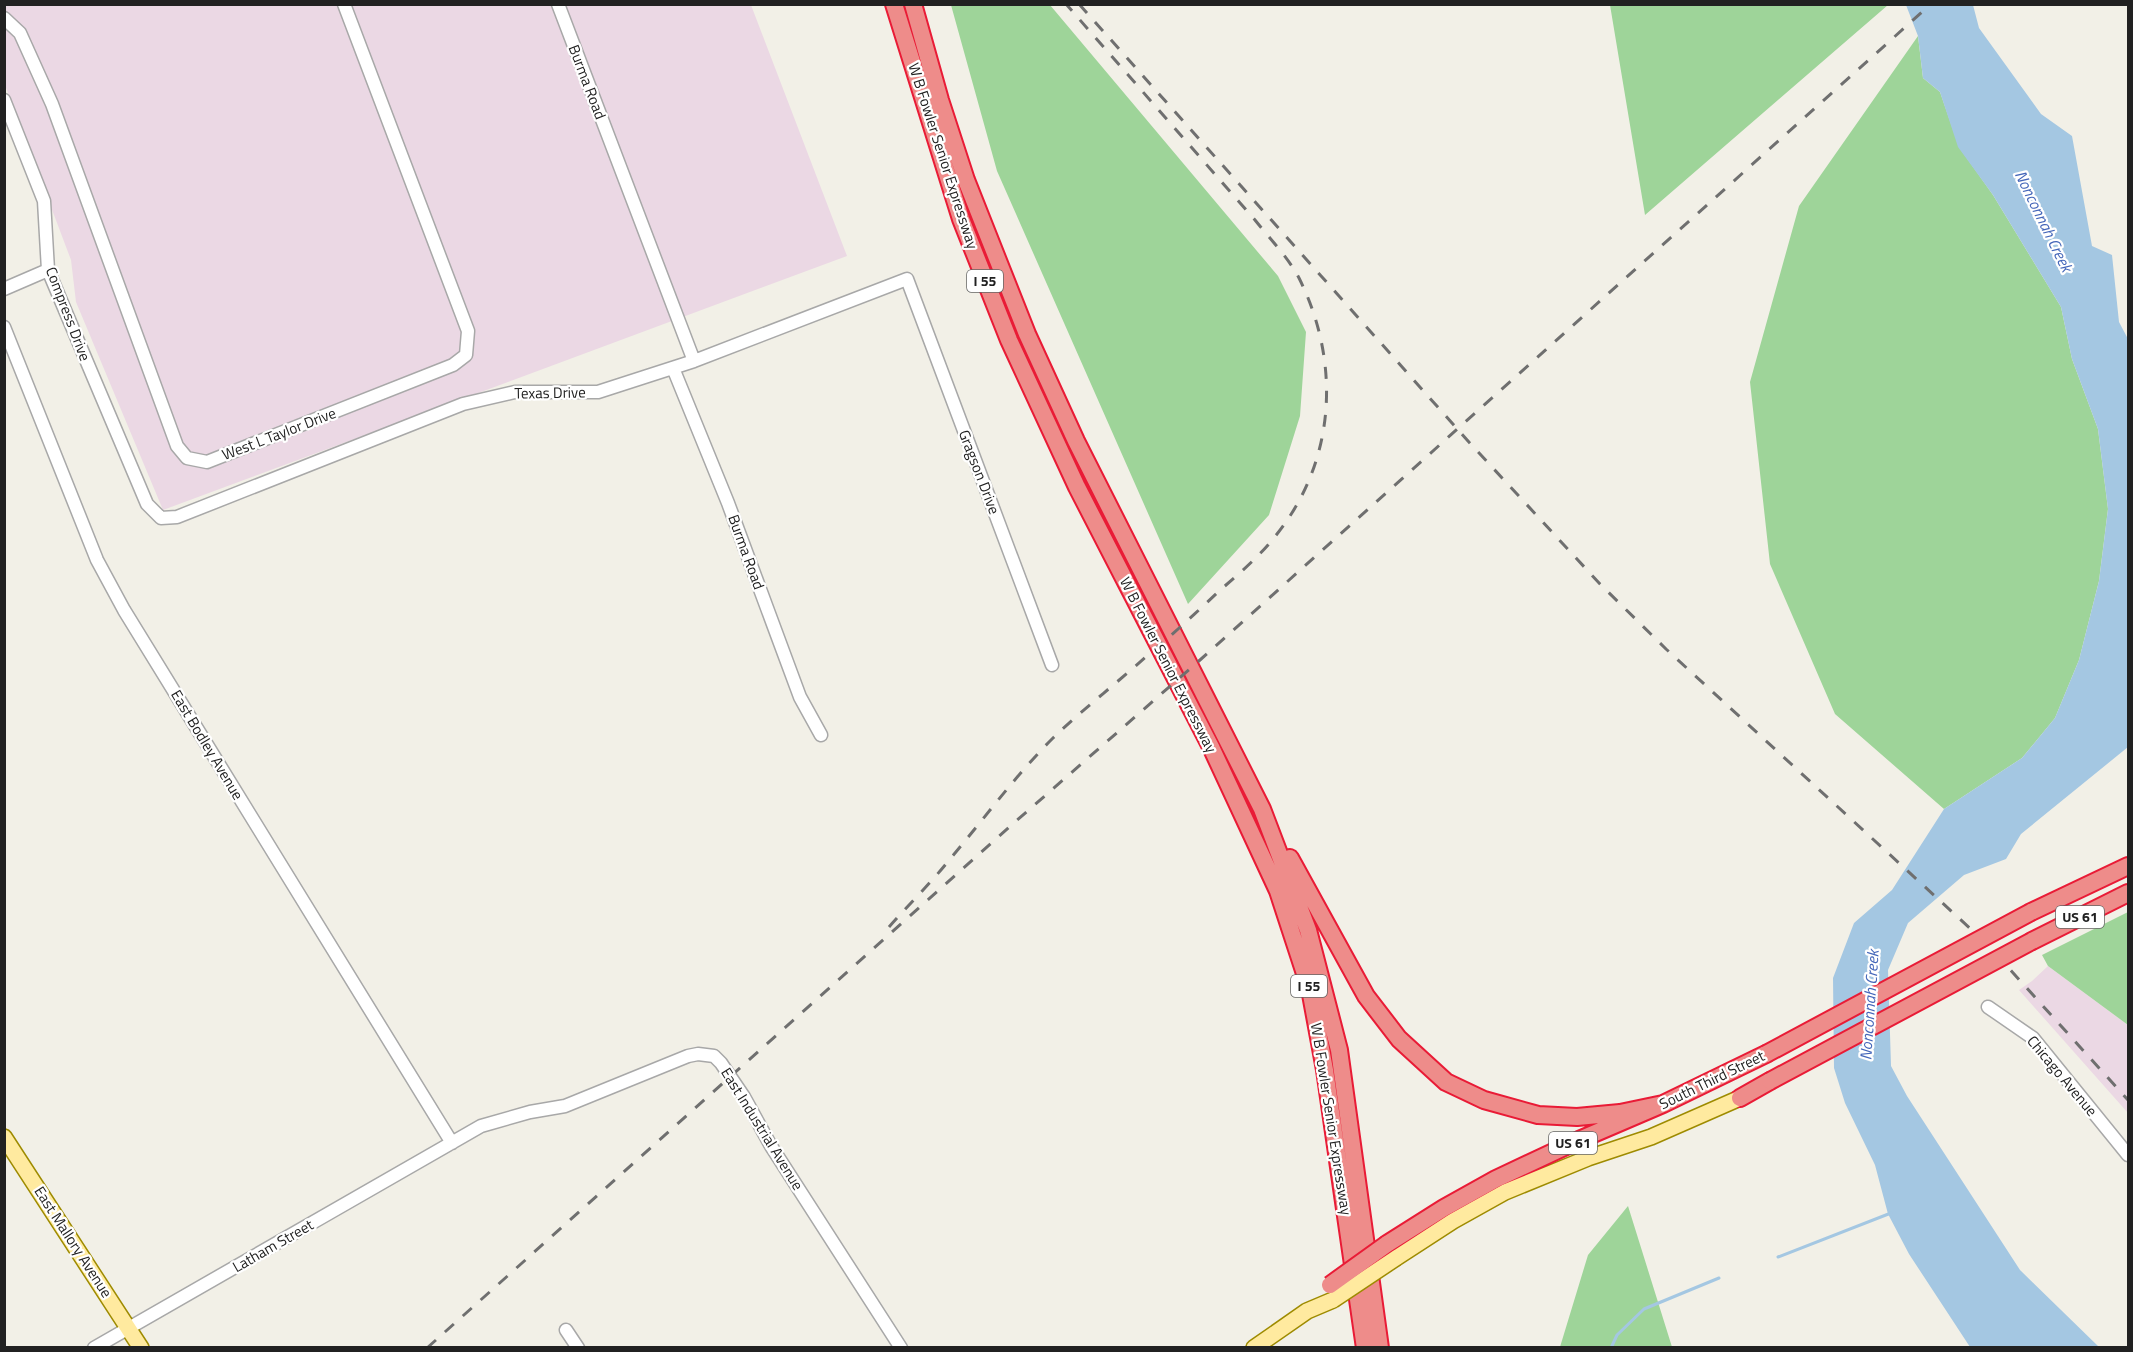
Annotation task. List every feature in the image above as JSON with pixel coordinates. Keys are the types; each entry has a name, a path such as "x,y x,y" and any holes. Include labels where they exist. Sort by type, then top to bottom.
{"highway":[{"name":"W B Fowler Senior Expressway","path":"894,4 961,219 1009,340 1077,487 1212,749 1278,891 1310,989 1327,1082 1365,1347"},
{"name":"W B Fowler Senior Expressway","path":"913,4 940,100 966,180 1027,334 1076,441 1262,809 1308,930 1339,1050 1380,1347"},
{"path":"1262,809 1366,996 1399,1040 1446,1082 1485,1100 1538,1115 1577,1117 1620,1113 1664,1104"},
{"name":"South Third Street","path":"1331,1293 1392,1251 1444,1208 1496,1179 1664,1104 1766,1054 2031,912 2128,866"},
{"name":"South Third Street","path":"1740,1098 2128,892"}],"main road":[{"name":"South Third Street","path":"1392,1251 1505,1192 1588,1158 1651,1137 1740,1098"},
{"name":"East Mallory Avenue","path":"4,1137 141,1347"},
{"name":"South Third Street","path":"1254,1347 1331,1293"}],"street":[{"name":"West L Taylor Drive","path":"4,18 20,33 52,104 177,446 187,458 207,462 453,365 466,355 468,331 344,4"},
{"name":"Burma Road","path":"558,4 694,361"},
{"name":"Compress Drive","path":"4,100 44,201 48,270 147,504 161,518"},
{"path":"4,289 48,270"},
{"name":"Texas Drive","path":"161,518 177,517 463,404 515,392 598,392 694,361 907,279"},
{"name":"Gragson Drive","path":"907,279 1052,665"},
{"name":"East Bodley Avenue","path":"4,327 97,560 452,1143"},
{"name":"Burma Road","path":"673,368 728,503 800,697 821,735"},
{"name":"Chicago Avenue","path":"1988,1007 2033,1038 2128,1155"},
{"name":"East Industrial Avenue","path":"452,1143 481,1126 530,1112 565,1106 674,1060 698,1054 714,1056 722,1063 744,1097 771,1146 901,1347"},
{"name":"Latham Street","path":"94,1347 452,1143"},
{"path":"566,1330 578,1347"}],"shaded area":[{"path":"5,5 751,5 847,256 163,510 76,302 71,260 5,85"},
{"path":"2048,966 2128,1025 2128,1113 2019,990"}],"green space":[{"path":"1610,4 1888,5 1645,215"},
{"path":"951,5 1050,5 1278,276 1306,332 1300,416 1269,515 1188,604 997,171"},
{"path":"1918,36 1923,78 1940,92 1959,147 1993,195 2061,307 2072,359 2098,429 2108,509 2099,581 2079,660 2055,718 2022,758 1944,809 1835,714 1770,564 1750,382 1799,206"},
{"path":"2128,912 2128,1025 2048,966 2042,955"},
{"path":"1628,1206 1672,1347 1560,1347 1588,1255"}],"water":[{"name":"Nonconnah Creek","path":"1906,5 1973,5 1979,28 2041,114 2072,136 2092,246 2112,255 2119,322 2128,339 2128,747 2021,834 2006,859 1964,875 1908,923 1888,970 1891,1066 1907,1096 2020,1270 2099,1347 1970,1347 1909,1254 1888,1214 1875,1165 1845,1103 1834,1068 1833,978 1854,923 1892,890 1944,809 2022,758 2055,718 2079,660 2099,581 2108,509 2098,429 2072,359 2061,307 1993,195 1958,147 1940,92 1923,78 1918,36"}],"waterway":[{"path":"1778,1257 1891,1213"},
{"path":"1611,1348 1617,1335 1644,1309 1719,1278"}],"railway":[{"path":"889,927 935,877 1039,752 1175,632 1264,549 1297,505 1311,475 1321,443 1326,410 1326,376 1322,343 1313,310 1295,270 1255,220 1066,4"},
{"path":"1079,4 1468,441 1600,584 1666,649 1986,943 2128,1100"},
{"path":"427,1348 1015,822 1200,660 1931,4"}]}
